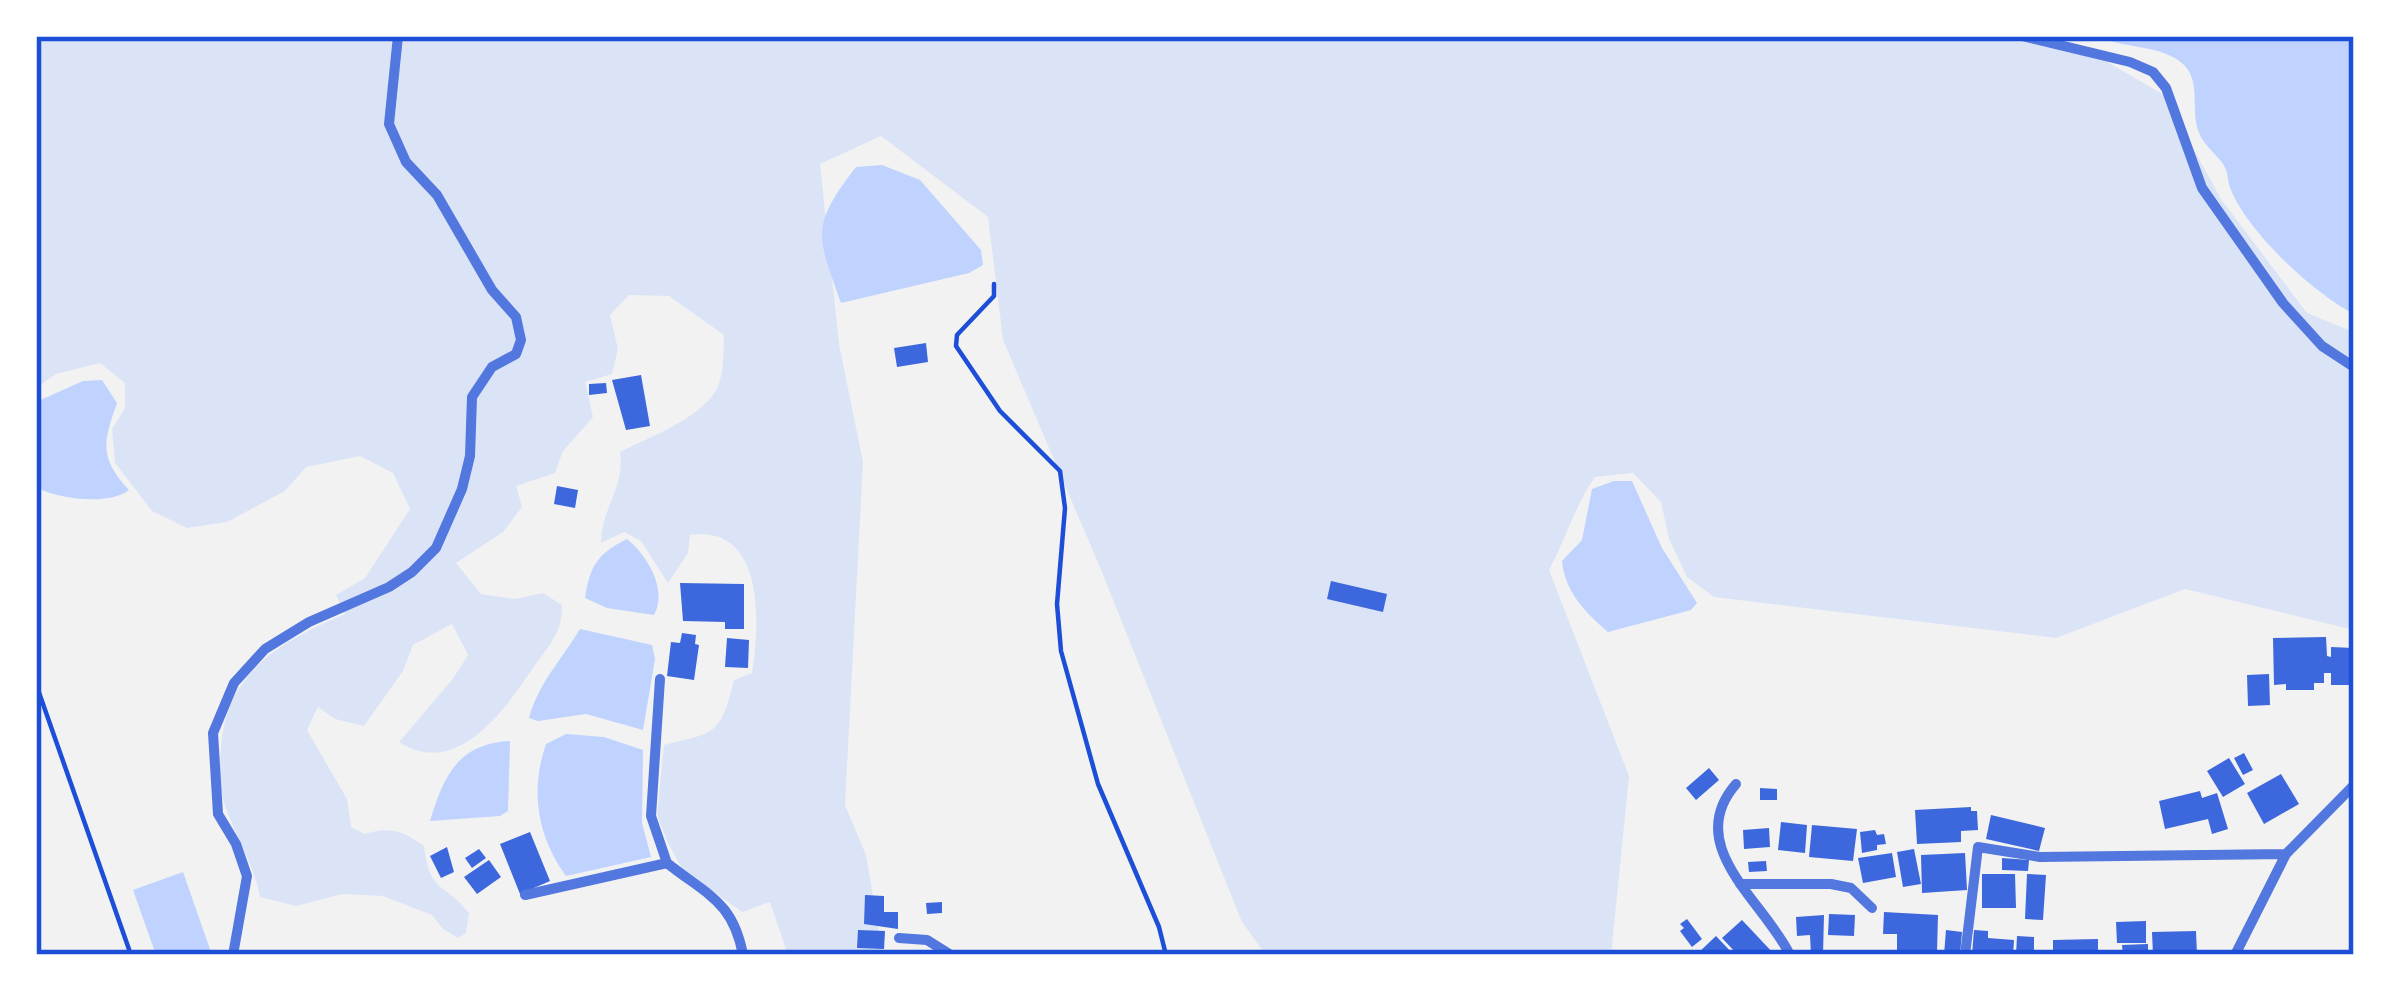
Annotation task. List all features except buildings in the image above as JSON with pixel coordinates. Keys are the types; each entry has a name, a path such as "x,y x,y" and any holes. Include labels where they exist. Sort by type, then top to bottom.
{"street":[{"path":"232,955 248,876 218,814 213,733 234,683 265,650 309,622 388,587 436,548 462,489 470,456 472,397 492,367 516,354 521,340 516,317 492,290 436,195 406,162 388,124 398,36"},
{"path":"2022,36 2153,72 2166,88 2202,188 2283,303 2322,346 2354,368"},
{"path":"660,679 651,816 667,863 725,908 737,925 742,955"},
{"path":"1736,784 1722,800 1720,853 1776,926 1790,955"},
{"path":"2235,955 2286,854 2354,785"},
{"path":"1965,955 1978,848 2040,857 2286,854"},
{"path":"525,895 667,863"},
{"path":"1740,884 1831,884 1851,888 1872,908"},
{"path":"899,938 927,940 951,955"}],"path":[{"path":"994,284 994,296 957,335 956,346 1000,412 1060,471 1065,508 1057,604 1061,651 1098,784 1166,955"},
{"path":"36,684 131,955"}],"shaded area":[{"path":"36,36 2052,36 2092,53 2164,95 2221,199 2307,313 2354,332 2354,630 2185,589 2056,638 1714,597 1687,577 1669,539 1661,502 1633,473 1595,477 1549,570 1629,776 1611,955 1266,955 1242,922 1003,340 988,217 881,136 820,164 839,344 863,462 845,805 866,855 883,955 788,955 770,902 742,912 682,869 657,815 664,745 706,733 720,721 734,680 752,673 756,629 752,581 732,545 715,536 690,535 688,553 668,583 641,541 624,532 601,543 619,476 620,452 697,411 715,392 720,378 724,335 669,296 629,295 610,315 618,349 612,374 585,382 593,417 563,451 555,473 516,486 522,507 503,532 456,563 481,594 515,599 543,593 562,605 553,640 507,705 458,747 420,751 399,742 468,655 452,624 413,645 403,671 364,726 335,719 318,707 307,730 347,799 351,827 365,834 396,831 424,846 435,881 469,913 466,933 458,938 432,915 383,896 342,894 296,906 260,897 224,804 220,771 225,721 234,698 261,662 299,636 345,614 336,595 365,578 410,509 393,473 360,456 306,467 285,491 227,522 187,528 152,511 115,463 112,429 125,408 125,383 100,363 56,374 36,388"}],"water":[{"path":"2097,36 2354,36 2354,314 2284,260 2240,207 2225,167 2200,135 2193,80 2184,65 2165,53"},
{"path":"882,165 920,180 981,250 983,265 969,273 841,303 823,246 825,218 856,167"},
{"path":"102,380 117,403 107,439 108,459 129,490 109,498 83,499 36,487 36,402 83,381"},
{"path":"1632,481 1662,548 1697,603 1691,610 1608,632 1578,601 1562,561 1582,540 1592,489"},
{"path":"627,539 642,554 657,584 654,615 607,608 585,598 597,562"},
{"path":"580,629 652,645 655,659 643,730 586,714 538,721 529,718 544,683"},
{"path":"566,734 604,737 643,750 642,823 651,857 566,876 543,829 538,779 546,744"},
{"path":"510,741 508,811 500,816 430,821 456,765 478,748"},
{"path":"183,872 212,955 156,955 133,890"}]}
